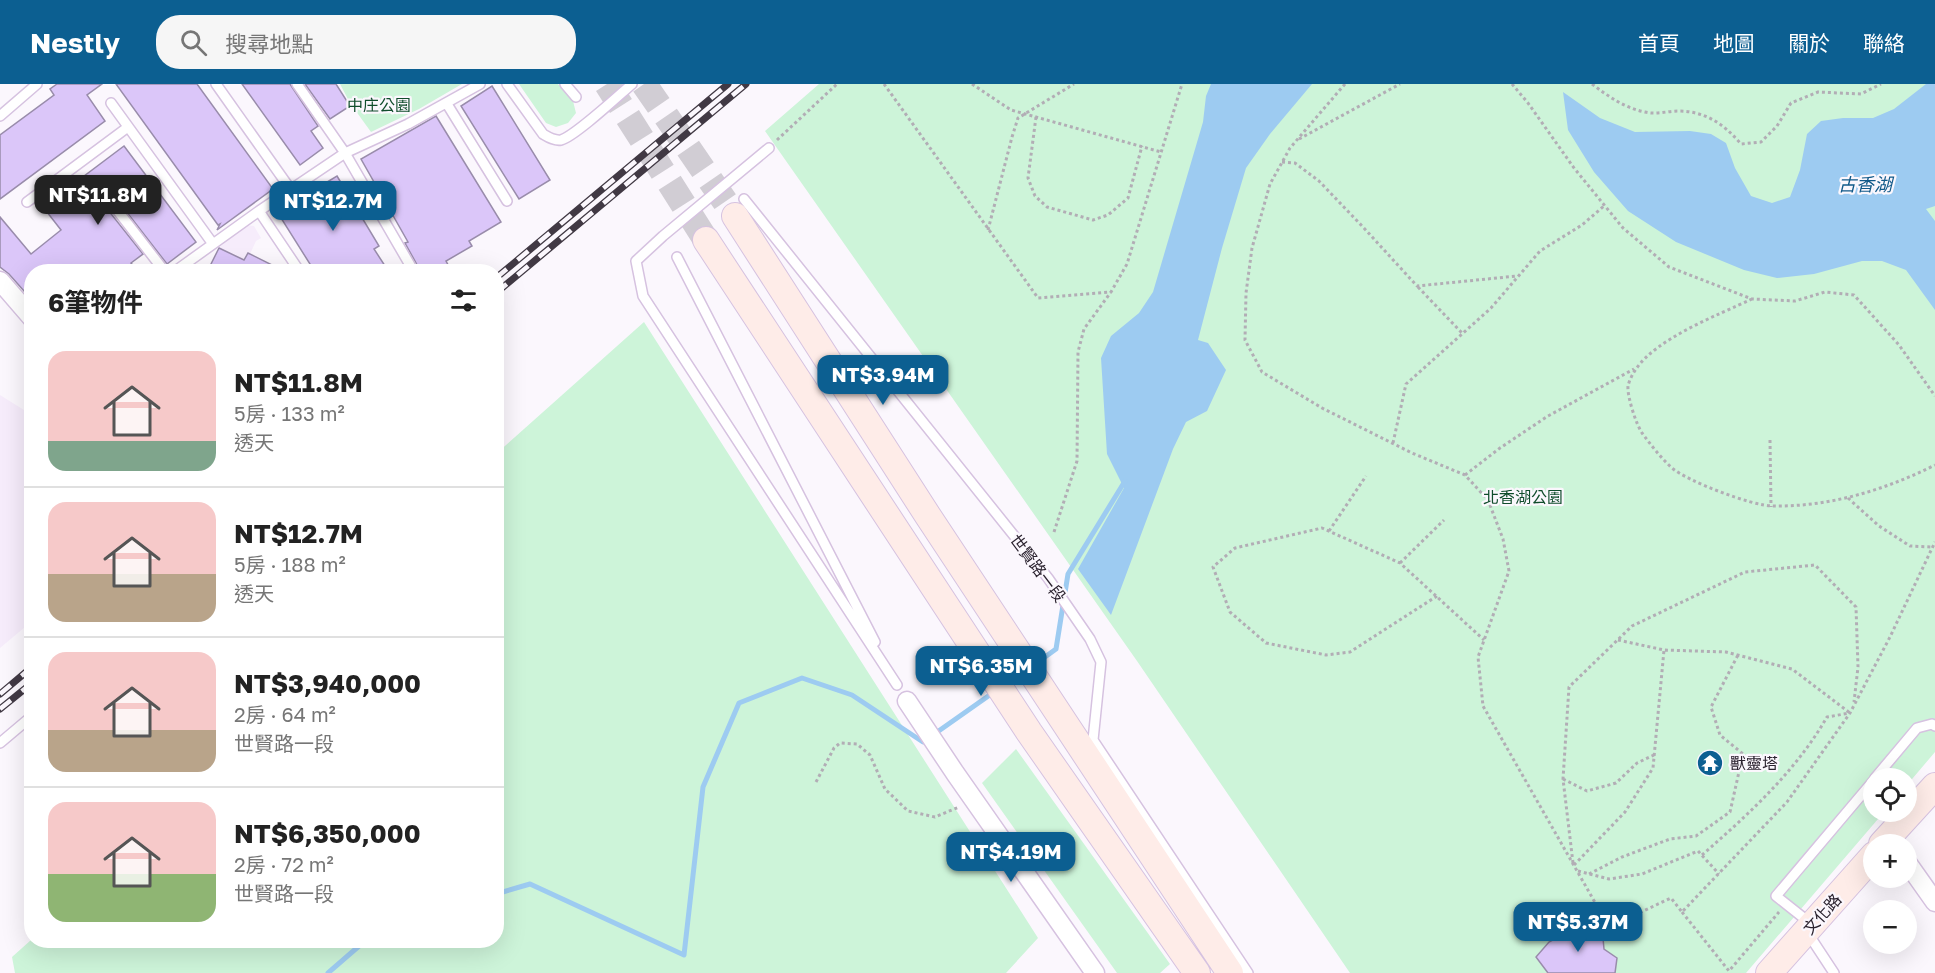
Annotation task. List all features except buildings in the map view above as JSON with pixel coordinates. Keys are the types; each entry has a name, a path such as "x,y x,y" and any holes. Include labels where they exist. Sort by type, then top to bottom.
{"street":[{"name":"世賢路一段","path":"739,207 995,618 1058,710 1219,968"},
{"path":"706,240 1029,732 1197,973"},
{"path":"0,281 24,309"},
{"path":"902,693 974,801 1095,973"},
{"name":"文化路","path":"1894,834 1935,786"},
{"name":"文化路","path":"1769,973 1863,869"},
{"path":"1917,877 1935,902"}],"lane":[{"path":"0,116 37,84"},
{"path":"216,84 291,190"},
{"path":"297,84 345,153 409,264"},
{"path":"185,264 345,153 408,124 480,84"},
{"path":"507,84 543,134 560,140 576,131 632,84"},
{"path":"565,84 576,97"},
{"path":"111,104 213,244"},
{"path":"447,104 507,201"},
{"path":"27,202 128,127"},
{"path":"769,148 636,261 642,296 902,693"},
{"path":"114,206 159,264"},
{"name":"世賢路一段","path":"739,207 1048,578 1090,639 1101,662 1093,740 1248,973"},
{"path":"259,211 295,264"},
{"path":"677,257 902,693"},
{"path":"0,742 24,722"},
{"path":"1883,768 1917,728 1935,726"},
{"path":"1834,973 1810,928 1776,896 1863,792"}],"path":[{"path":"769,148 837,84"},
{"path":"884,84 1038,298 1111,292"},
{"path":"972,84 1011,110 1161,152"},
{"path":"988,230 1018,118 1074,84"},
{"path":"1054,532 1077,461 1078,352 1084,328 1111,292 1127,264 1182,84"},
{"path":"1345,84 1297,141 1270,184 1252,248 1246,292 1245,340 1262,372 1322,408 1465,475 1488,500 1503,539 1509,571 1478,657 1483,706 1609,927 1671,898 1729,971 1786,904"},
{"path":"1297,141 1400,84"},
{"path":"1512,84 1574,168 1623,228 1669,267 1752,299 1795,301 1825,292 1854,296 1899,345 1935,396"},
{"path":"1592,84 1627,107 1648,113 1680,111 1713,119 1730,131 1741,144 1761,142 1777,126 1791,103 1818,92 1861,94 1881,84"},
{"path":"1036,117 1028,178 1035,196 1047,207 1093,220 1108,215 1128,198 1142,146"},
{"path":"1282,162 1295,163 1319,182 1462,333"},
{"path":"1393,443 1406,384 1491,308 1540,251 1582,225 1605,206"},
{"path":"1417,286 1517,276"},
{"path":"1752,299 1656,348 1636,369 1628,385 1636,424 1654,449 1674,470 1731,497 1771,507 1848,498 1915,475 1935,465"},
{"path":"1465,475 1548,416 1636,369"},
{"path":"1770,440 1771,507"},
{"path":"1329,531 1366,476"},
{"path":"1848,498 1879,525 1910,546 1933,547"},
{"path":"1400,563 1444,520"},
{"path":"1437,597 1350,652 1326,655 1266,643 1230,612 1213,567 1235,548 1322,528 1400,563 1484,640"},
{"path":"1682,912 1787,802 1850,713 1890,637 1935,542"},
{"path":"1574,865 1563,779 1569,687 1632,626 1745,572 1815,565 1856,607 1858,667 1853,707"},
{"path":"1618,640 1664,650 1726,652 1792,669 1850,713"},
{"path":"1574,865 1625,812 1653,768 1664,650"},
{"path":"1589,874 1622,857 1670,839 1696,836 1730,812 1743,754 1720,735 1711,707 1738,655"},
{"path":"1702,855 1755,808 1812,743 1827,717 1850,713"},
{"path":"816,782 834,748 840,743 857,744 870,755 885,789 908,811 935,817 974,801"},
{"path":"1563,779 1587,791 1616,783 1637,763 1654,755"},
{"path":"1576,870 1609,879 1642,874 1698,850 1719,874"}],"shaded area":[{"path":"245,225 254,226 261,238 256,241 250,254 248,253 244,260 219,248"},
{"path":"0,395 24,410 24,628 0,648"}],"green space":[{"name":"中庄公園","path":"340,84 462,84 419,109 371,132 350,103"},
{"path":"519,84 558,84 573,101 576,113 568,123 556,127 546,123"},
{"name":"北香湖公園","path":"819,84 1935,84 1935,752 1917,773 1917,768 1863,768 1863,822 1875,822 1746,973 1350,973 1137,661 765,131"},
{"path":"644,322 1038,938 1006,973 15,973 12,957 24,946 504,948 504,447"},
{"path":"1016,749 1170,964 1160,973 1117,973 982,783"}],"water":[{"path":"1211,84 1312,84 1270,134 1246,168 1198,340 1208,343 1226,370 1207,411 1186,422 1173,449 1111,615 1078,569 1124,488 1107,454 1101,358 1111,336 1139,313 1153,292 1203,122 1206,96"},
{"name":"古香湖","path":"1926,84 1935,84 1935,206 1926,209 1935,221 1935,310 1906,270 1882,261 1862,261 1814,274 1777,278 1744,270 1676,242 1628,211 1594,172 1568,130 1563,92 1600,118 1635,132 1690,131 1711,134 1726,143 1735,168 1751,196 1772,203 1790,197 1800,170 1807,134 1821,121 1873,118 1894,109"}],"waterway":[{"path":"1034,665 1056,649 1068,574 1125,481"},
{"path":"1007,684 1024,672"},
{"path":"504,892 530,884 684,955 703,787 739,703 802,678 852,695 923,742 994,692"},
{"path":"328,973 357,948"}],"tunnel":[{"path":"607,84 706,240"},
{"path":"644,84 735,216"}],"railway":[{"path":"504,271 728,84"},
{"path":"504,286 746,84"},
{"path":"0,694 24,674"},
{"path":"0,709 24,690"}],"place":[{"name":"獸靈塔","path":"1710,763"}]}
